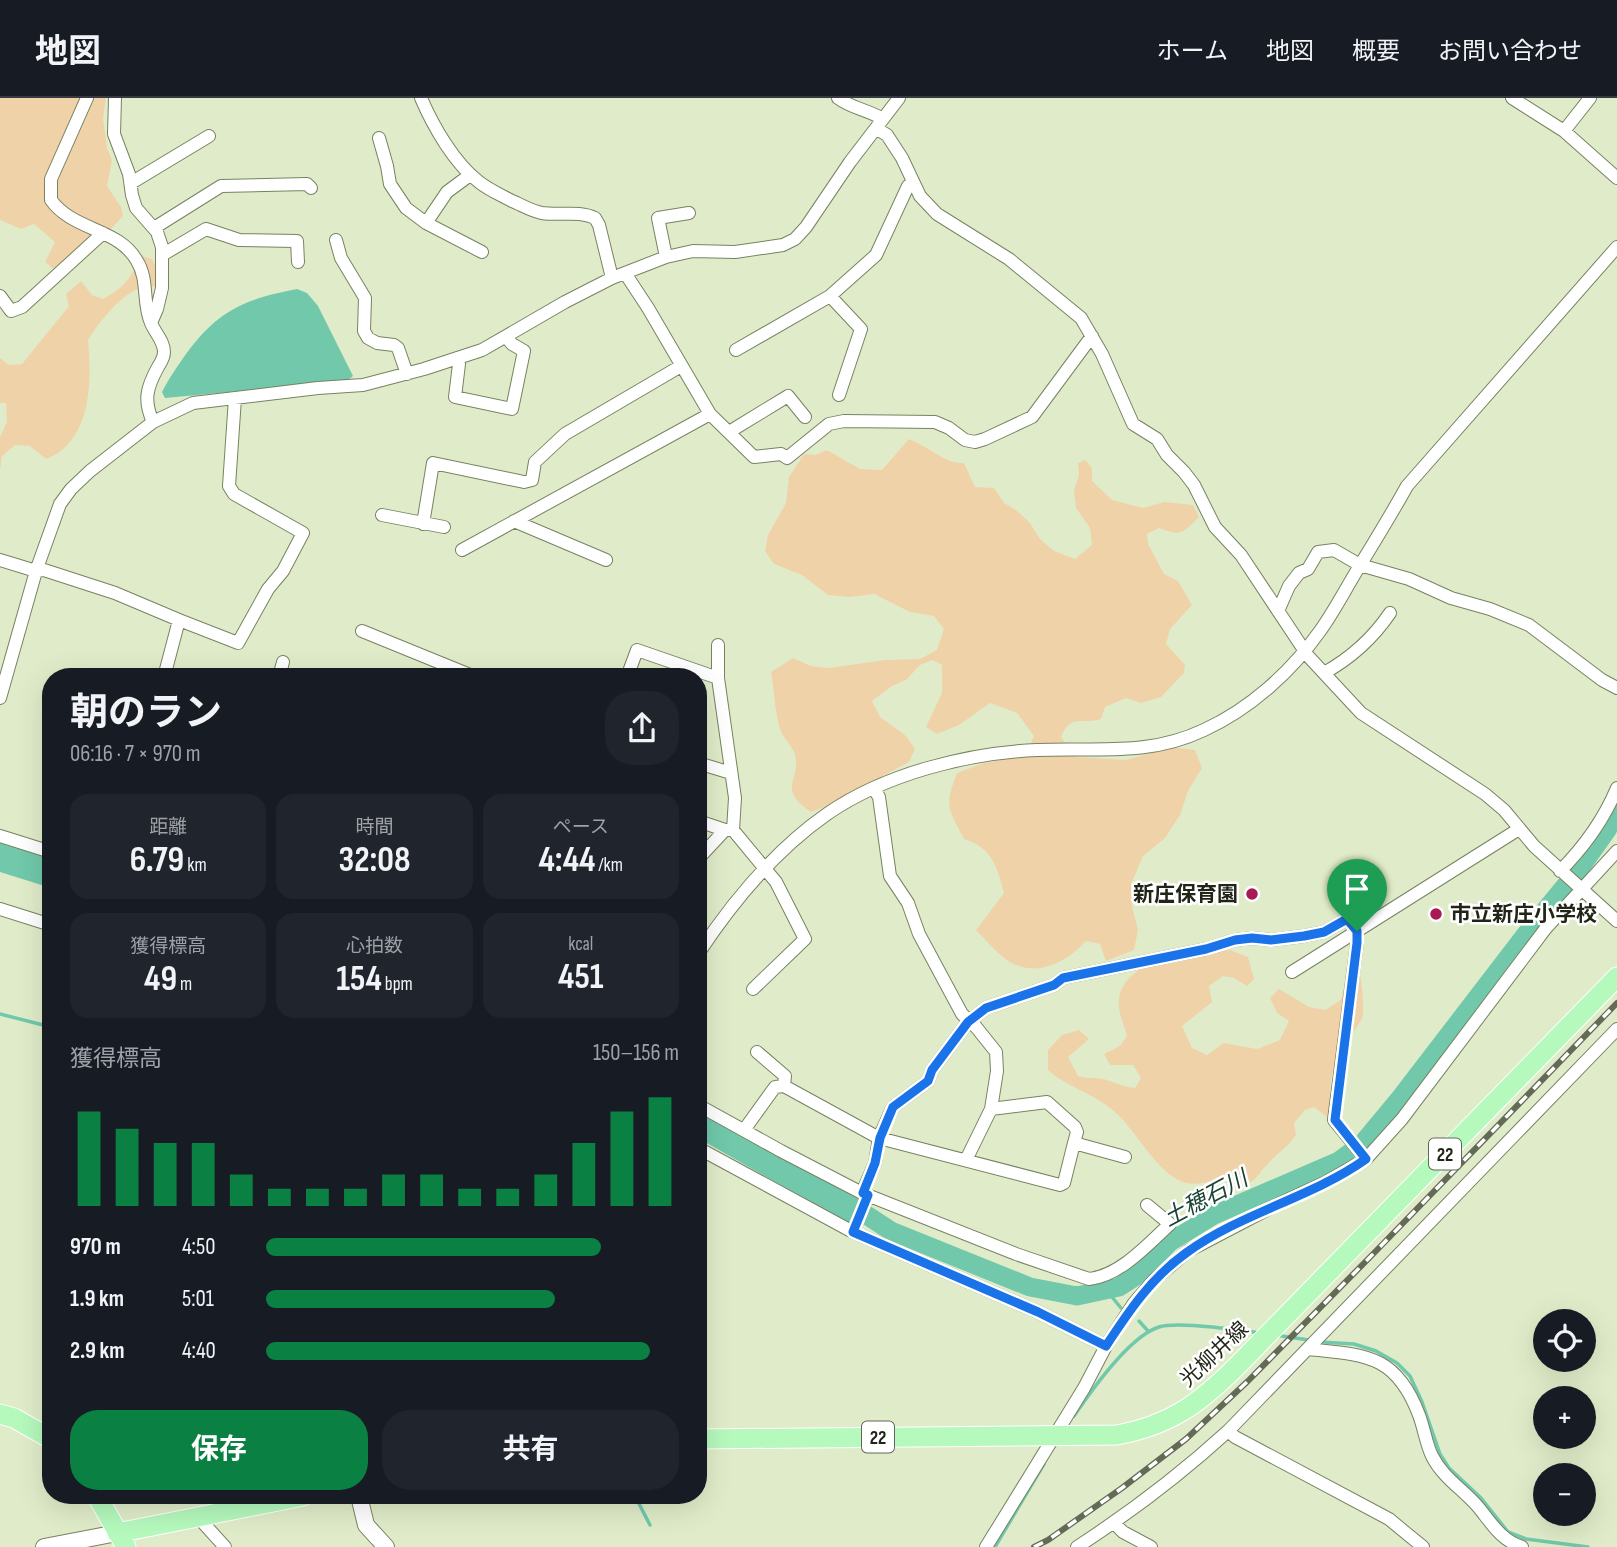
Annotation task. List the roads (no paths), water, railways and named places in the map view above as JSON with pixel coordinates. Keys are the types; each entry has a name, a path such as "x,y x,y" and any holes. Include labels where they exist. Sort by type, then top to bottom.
{"main road":[{"name":"光柳井線","path":"707,1439 1117,1435 1160,1424 1183,1413 1206,1396 1268,1334 1617,977"},
{"path":"0,1414 42,1434"},
{"path":"102,1504 122,1540 197,1516 246,1504"}],"street":[{"path":"87,98 51,180 51,200 64,214 120,242 138,262 146,285 150,323 164,351 163,359 146,394 147,409 153,422"},
{"path":"115,98 114,134 131,183 136,208 160,238 162,288 150,323"},
{"path":"421,98 439,135 480,184 542,213 586,214 595,218 619,276 648,309 710,414 754,457 781,454 787,457 829,424 844,421 935,422 949,428 964,440 975,442 1032,417 1092,336"},
{"path":"838,98 849,105 872,112 902,158 925,202 937,214 1009,259 1081,318 1133,424 1157,439 1167,455 1194,485 1216,527 1241,555 1305,650 1324,673 1367,718 1485,794 1504,810 1519,829 1578,888 1617,921"},
{"path":"0,698 36,571 56,514 71,489 153,422 193,403 363,384 407,374 482,350 553,309 619,276 666,257 693,251 763,249 783,245 795,239 806,227 898,98"},
{"path":"1512,98 1564,131 1617,178"},
{"path":"1564,131 1590,98"},
{"path":"131,183 209,136"},
{"path":"379,138 390,184 399,200 426,223 482,252"},
{"path":"426,223 447,192 470,175"},
{"path":"154,228 221,186 307,184 311,188"},
{"path":"736,350 830,296 876,256 908,186 914,184"},
{"path":"666,257 658,218 689,213"},
{"path":"162,255 206,229 239,240 297,241 298,262"},
{"path":"0,296 11,311 22,307 103,233"},
{"path":"336,240 341,258 365,298 364,331 368,338 377,343 398,348 407,374"},
{"path":"707,942 745,889 765,867 827,814 874,789 920,770 953,761 1035,750 1115,751 1147,747 1204,730 1255,698 1284,674 1320,631 1407,486 1423,466 1504,378 1617,247"},
{"path":"830,296 861,328 839,394"},
{"path":"457,358 459,364 455,397 512,409 524,351 512,345 506,337"},
{"path":"423,524 433,463 524,482 531,480 535,462 565,434 681,366"},
{"path":"729,432 788,396 805,417"},
{"path":"0,560 36,571 44,570 115,593 238,643 268,589 283,571 303,533 234,494 229,486 235,398"},
{"path":"462,550 710,414"},
{"path":"383,515 444,527"},
{"path":"514,521 606,560"},
{"path":"1278,611 1289,586 1299,573 1308,569 1318,552 1334,550 1360,565 1409,579 1451,598 1490,609 1529,625 1602,680 1617,688"},
{"path":"1324,673 1348,659 1381,628 1390,613"},
{"path":"166,668 179,620"},
{"path":"362,631 453,668"},
{"path":"707,851 729,830 735,798 718,678 718,645"},
{"path":"630,668 637,650 678,668"},
{"path":"281,668 283,662"},
{"path":"707,676 718,678"},
{"path":"707,766 731,773"},
{"path":"1563,873 1597,825 1617,788"},
{"path":"874,789 879,797 890,876 908,903 919,934 962,1014 996,1052 997,1071 991,1109 966,1160"},
{"path":"707,824 729,830 765,867 776,882 805,939 753,989"},
{"path":"1292,972 1519,829"},
{"path":"0,836 42,849"},
{"path":"986,1547 1061,1435 1106,1346 1134,1303 1154,1280 1188,1251 1366,1159 1402,1119 1578,888 1617,851"},
{"path":"0,909 42,922"},
{"path":"854,1231 866,1196 880,1138 893,1107 928,1081 932,1070 968,1022 986,1008 1054,985 1063,978 1206,949 1235,940 1271,940 1324,932 1347,919 1357,931 1354,973 1334,1112 1338,1126 1366,1159"},
{"path":"1077,1547 1114,1523 1191,1465 1228,1431 1617,1029"},
{"path":"757,1052 785,1076 784,1086"},
{"path":"744,1130 775,1087 784,1086 880,1138 1060,1185 1064,1183 1077,1132 1075,1126 1047,1102 991,1109"},
{"path":"707,1110 866,1196 1089,1279 1113,1271 1171,1224 1147,1205"},
{"path":"1074,1143 1125,1157"},
{"path":"707,1153 854,1231 1038,1312 1106,1346"},
{"path":"1313,1344 1371,1358 1396,1374 1414,1404 1437,1465 1478,1507 1496,1531 1507,1541 1522,1547"},
{"path":"1228,1431 1389,1519 1423,1547"},
{"path":"361,1504 366,1525 386,1547"},
{"path":"197,1516 225,1547"},
{"path":"1114,1523 1123,1532 1151,1547"},
{"path":"44,1547 122,1540"}],"waterway":[{"name":"土穂石川","path":"845,1201 891,1231 1030,1287 1077,1296 1119,1287 1139,1274 1170,1242 1214,1215 1339,1161 1362,1144 1580,868 1617,811"},
{"path":"0,1014 42,1025"},
{"path":"1107,1291 1121,1308"},
{"path":"1139,1321 1148,1331"},
{"path":"1074,1416 1124,1353 1148,1332 1159,1327 1194,1325 1261,1333"},
{"path":"1275,1335 1309,1340"},
{"path":"1320,1342 1354,1344 1376,1351 1397,1363 1410,1376 1440,1454 1449,1468 1481,1498 1508,1532 1526,1539 1588,1547"},
{"path":"995,1547 1044,1464"},
{"path":"639,1504 650,1525"}],"railway":[{"path":"1034,1547 1122,1488 1186,1439 1248,1381 1617,1003"}],"place":[{"name":"新庄保育園","path":"1252,894"},
{"name":"市立新庄小学校","path":"1436,914"}]}
